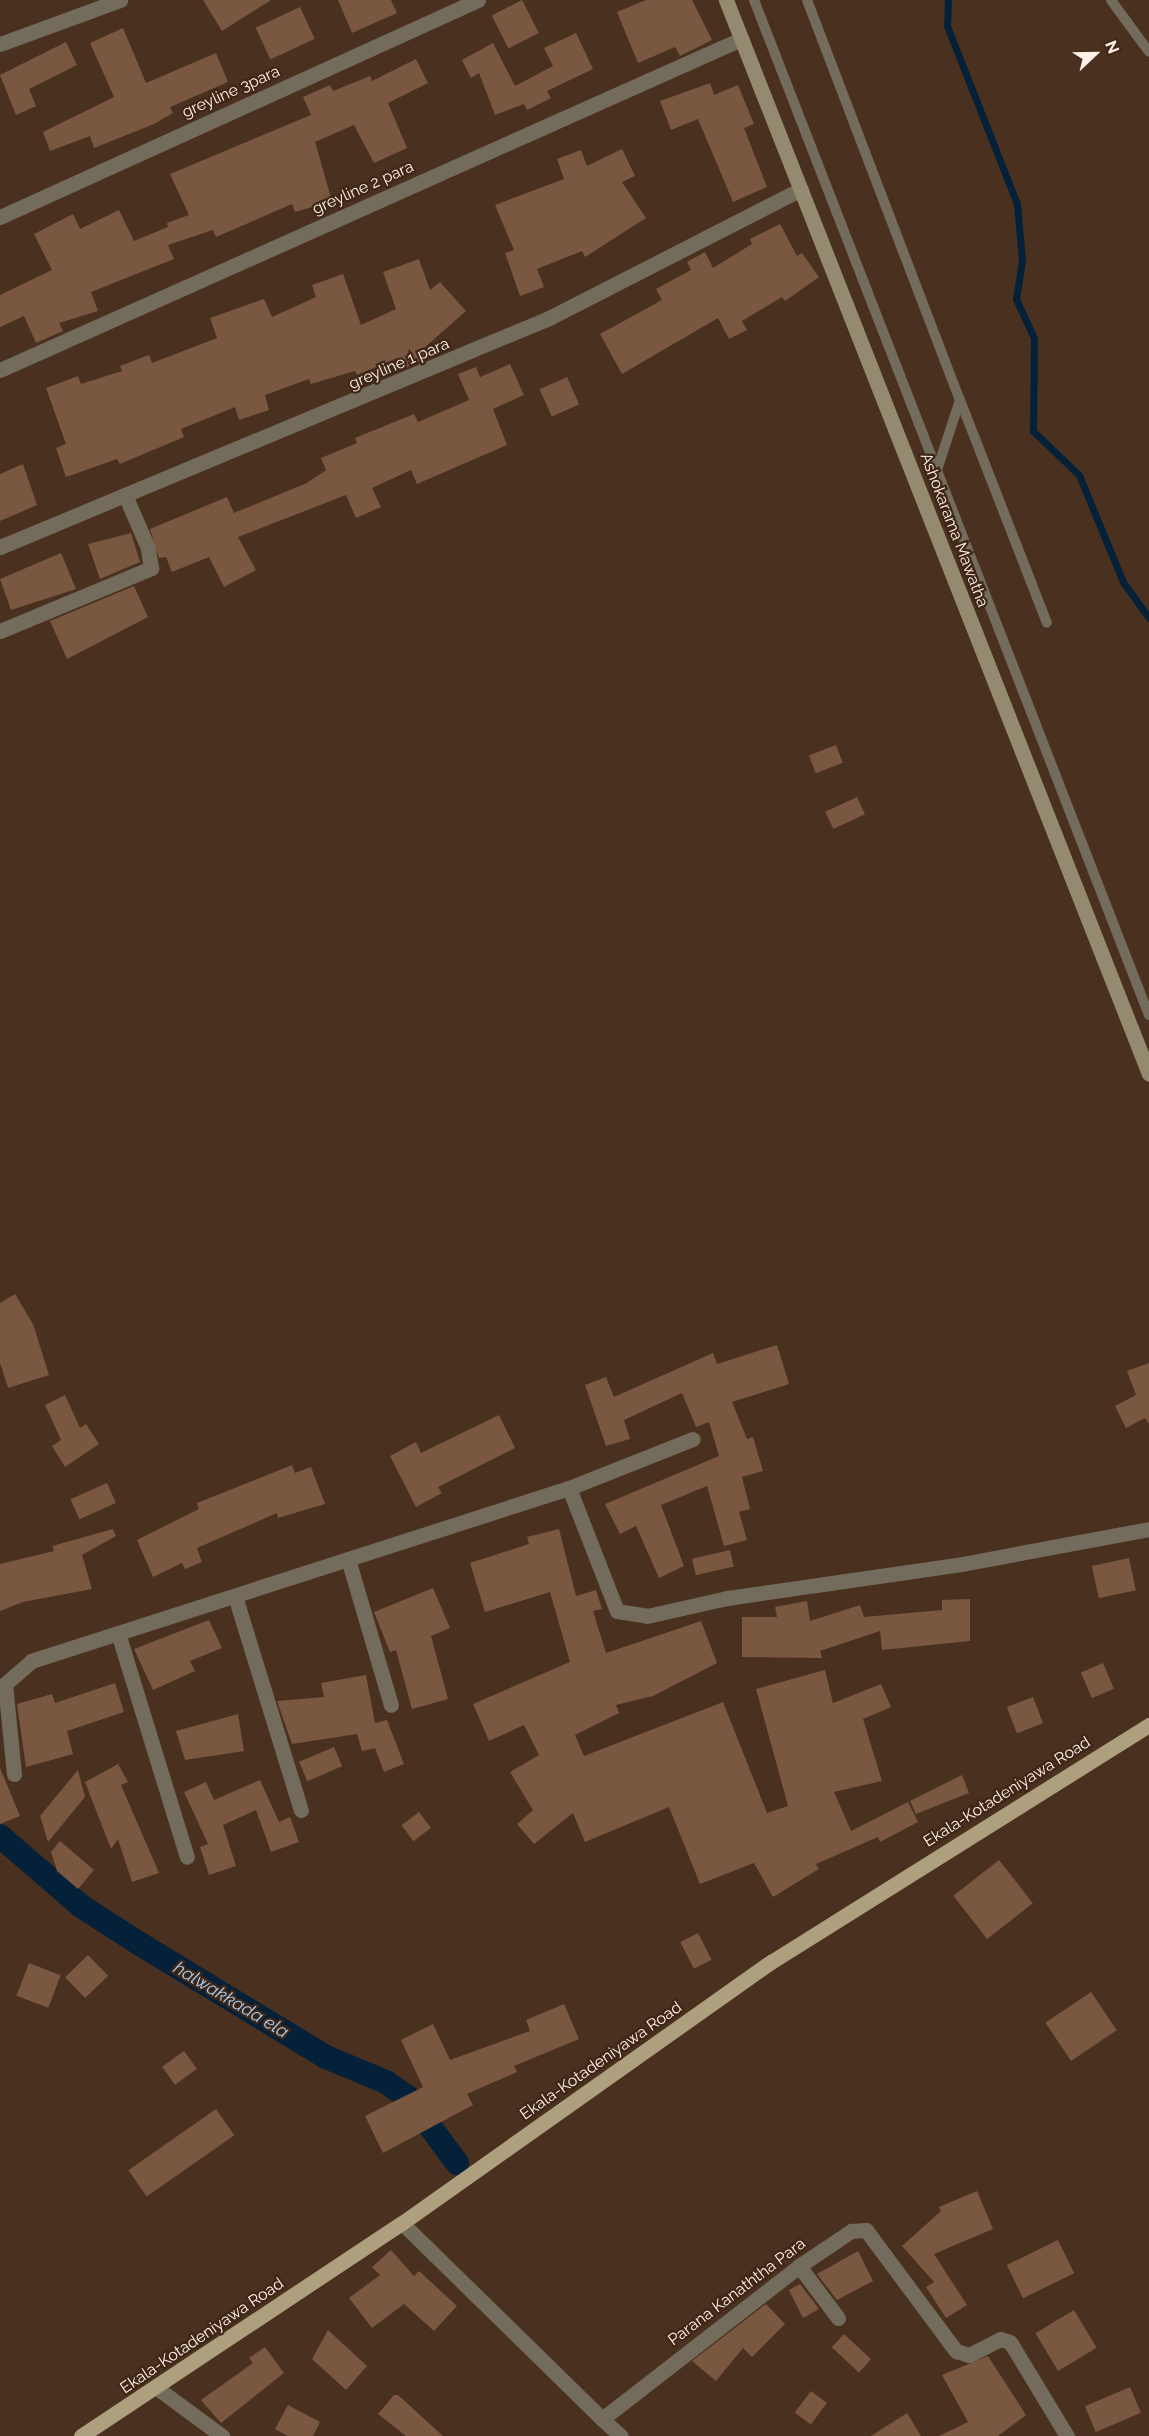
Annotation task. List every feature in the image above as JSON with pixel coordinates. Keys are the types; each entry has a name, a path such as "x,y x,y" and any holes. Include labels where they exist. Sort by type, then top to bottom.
{"main road":[{"name":"Ekala-Kotadeniyawa Road","path":"81,2436 157,2388 402,2223 771,1962 1149,1725"}],"street":[{"path":"0,44 120,0"},
{"name":"greyline 3para","path":"0,217 478,0"},
{"name":"Ashokarama Mawatha","path":"726,0 1149,1074"},
{"name":"greyline 2 para","path":"0,370 741,39"},
{"name":"greyline 1 para","path":"0,547 549,318 801,189"},
{"path":"0,631 151,568 148,548 125,495"},
{"path":"14,1774 5,1684 31,1661 569,1488 693,1439"},
{"path":"569,1488 616,1611 647,1616 727,1598 962,1564 1149,1529"},
{"path":"348,1559 391,1705"},
{"path":"235,1596 301,1810"},
{"path":"118,1633 187,1857"},
{"path":"402,2223 621,2436"},
{"name":"Parana Kanaththa Para","path":"602,2419 799,2266 851,2230 866,2230 956,2351 969,2355 1000,2339 1010,2342 1067,2436"},
{"path":"799,2266 838,2318"},
{"path":"157,2388 222,2436"}],"lane":[{"path":"754,0 938,467 1149,1015"},
{"path":"807,0 1047,623"},
{"path":"1111,0 1149,52"},
{"path":"938,467 960,400"}],"building":[{"path":"203,0 271,0 222,31"},
{"path":"338,0 391,0 397,13 352,33"},
{"path":"522,0 539,33 509,48 492,15"},
{"path":"646,0 692,0 712,40 680,56 675,47 638,63 617,12"},
{"path":"300,7 315,39 270,59 256,28"},
{"path":"123,28 146,83 216,53 228,82 170,107 173,113 154,124 94,148 90,136 50,151 43,132 114,97 90,43"},
{"path":"576,33 593,69 547,91 551,98 527,110 524,104 495,115 479,73 471,78 462,60 493,43 515,86 553,66 544,48"},
{"path":"66,42 77,65 29,89 36,106 16,115 0,75"},
{"path":"416,59 428,83 388,103 407,148 374,163 354,125 315,142 332,201 295,212 292,204 216,237 213,230 168,245 174,259 91,292 98,311 59,323 63,331 36,343 24,316 0,327 0,295 52,270 34,234 73,214 80,229 119,210 134,241 168,227 167,223 189,215 170,174 311,115 303,97 330,85 333,91 370,76 372,81"},
{"path":"710,83 714,95 738,85 754,124 744,128 767,187 733,202 698,119 671,130 660,101"},
{"path":"622,149 635,176 622,182 646,218 585,257 582,251 537,269 544,287 520,296 505,253 514,250 495,205 564,179 557,159 581,150 587,166"},
{"path":"780,224 797,256 802,253 819,277 785,301 782,297 742,321 747,330 729,339 718,318 622,374 600,334 662,300 656,289 691,270 687,262 705,252 713,268 752,244 750,239"},
{"path":"419,259 430,290 440,282 466,311 424,348 428,358 402,369 397,358 357,375 355,371 311,384 309,379 265,395 269,410 239,420 235,407 181,429 184,437 120,464 117,459 66,477 56,448 66,444 46,388 78,376 81,384 122,371 120,366 149,355 152,363 217,338 210,318 264,299 272,317 316,297 312,285 343,274 361,325 396,309 383,272"},
{"path":"510,364 524,395 493,409 507,445 417,484 411,470 372,488 381,507 356,518 346,495 238,537 256,570 224,587 209,557 172,572 166,557 159,558 150,529 227,497 234,513 307,483 326,470 321,458 357,443 355,438 414,414 418,422 469,400 458,374 476,367 480,377"},
{"path":"567,377 579,404 552,417 540,389"},
{"path":"23,464 37,505 0,521 0,474"},
{"path":"131,533 140,562 100,579 88,544"},
{"path":"61,553 76,589 11,610 0,579"},
{"path":"134,586 148,617 67,659 50,621"},
{"path":"836,745 843,763 816,773 809,755"},
{"path":"857,797 865,814 833,829 825,812"},
{"path":"15,1294 33,1324 49,1375 8,1388 0,1363 0,1303"},
{"path":"777,1345 789,1384 732,1402 747,1439 753,1437 763,1471 742,1477 750,1509 739,1512 747,1540 724,1546 707,1486 661,1505 684,1566 659,1578 636,1526 620,1534 605,1504 719,1456 709,1422 696,1427 682,1393 624,1420 630,1439 606,1446 585,1385 606,1377 614,1397 713,1353 717,1364"},
{"path":"1149,1363 1149,1424 1145,1418 1126,1428 1115,1406 1136,1395 1127,1371"},
{"path":"65,1395 80,1428 86,1424 99,1444 65,1467 52,1446 61,1440 45,1405"},
{"path":"499,1415 515,1448 438,1487 442,1493 416,1507 390,1456 416,1442 421,1453"},
{"path":"292,1465 295,1473 311,1467 325,1504 278,1518 277,1513 197,1548 202,1562 185,1569 182,1563 153,1577 137,1540 199,1509 197,1503"},
{"path":"107,1483 116,1503 79,1519 70,1499"},
{"path":"113,1529 116,1536 82,1555 92,1589 23,1602 0,1611 0,1564 54,1551 52,1546"},
{"path":"559,1529 576,1596 596,1590 602,1609 593,1611 606,1653 701,1621 717,1663 653,1696 616,1705 619,1713 575,1735 584,1756 723,1702 767,1813 788,1806 756,1689 825,1670 833,1703 881,1684 891,1707 863,1719 882,1781 834,1792 851,1831 908,1802 918,1822 880,1842 878,1837 816,1864 819,1869 773,1897 754,1863 700,1884 669,1807 585,1842 573,1813 534,1844 517,1824 533,1810 510,1772 539,1755 524,1725 489,1741 473,1704 570,1662 550,1592 485,1612 470,1563 529,1544 527,1537"},
{"path":"730,1550 734,1567 696,1575 692,1559"},
{"path":"1129,1558 1136,1590 1099,1598 1092,1566"},
{"path":"433,1588 450,1628 431,1636 448,1699 412,1709 396,1650 390,1652 374,1612"},
{"path":"970,1599 970,1641 882,1650 880,1631 820,1651 822,1658 742,1657 742,1617 777,1617 775,1607 807,1601 810,1621 860,1605 864,1617 942,1610 942,1600"},
{"path":"209,1620 222,1648 190,1661 195,1671 153,1690 134,1649"},
{"path":"1103,1663 1114,1689 1092,1698 1081,1672"},
{"path":"366,1675 375,1723 387,1720 404,1764 384,1772 375,1748 362,1751 357,1734 292,1744 277,1701 324,1697 321,1683"},
{"path":"115,1683 124,1712 67,1731 73,1754 26,1767 17,1704 52,1694 55,1703"},
{"path":"1033,1697 1043,1723 1017,1733 1007,1707"},
{"path":"238,1714 244,1751 185,1760 176,1731"},
{"path":"334,1747 342,1766 307,1781 299,1762"},
{"path":"118,1764 128,1782 121,1785 159,1873 132,1882 118,1839 111,1849 85,1782"},
{"path":"0,1768 20,1816 0,1824"},
{"path":"78,1770 85,1797 48,1842 40,1816"},
{"path":"962,1775 969,1793 916,1814 910,1801"},
{"path":"260,1780 279,1822 290,1817 299,1842 271,1852 256,1810 223,1825 236,1866 209,1875 200,1847 208,1844 184,1792 206,1782 214,1800"},
{"path":"419,1812 431,1828 413,1841 401,1825"},
{"path":"60,1841 94,1870 78,1889 57,1871 51,1852"},
{"path":"999,1860 1033,1903 987,1939 953,1896"},
{"path":"698,1933 712,1960 694,1969 680,1942"},
{"path":"88,1955 108,1976 85,1998 65,1977"},
{"path":"29,1963 61,1975 48,2008 16,1996"},
{"path":"1091,1992 1117,2030 1071,2061 1045,2023"},
{"path":"564,2004 579,2039 514,2066 517,2072 467,2094 473,2105 383,2153 365,2116 423,2087 401,2040 433,2024 450,2060 530,2031 526,2020"},
{"path":"184,2051 197,2069 175,2085 162,2067"},
{"path":"216,2109 234,2135 147,2197 128,2170"},
{"path":"977,2191 993,2229 934,2254 967,2305 946,2318 926,2287 934,2282 902,2246 941,2211 939,2207"},
{"path":"1058,2240 1074,2273 1023,2298 1007,2265"},
{"path":"391,2250 414,2276 419,2271 457,2306 434,2331 404,2304 372,2328 349,2298 380,2275 372,2267"},
{"path":"858,2251 873,2281 837,2300 817,2274"},
{"path":"800,2284 819,2309 803,2318 789,2290"},
{"path":"766,2304 785,2324 752,2357 743,2348 716,2381 692,2361"},
{"path":"1074,2310 1097,2348 1058,2371 1035,2333"},
{"path":"328,2330 367,2366 346,2390 312,2359"},
{"path":"844,2334 871,2359 859,2372 832,2347"},
{"path":"265,2347 284,2373 221,2423 201,2400 253,2363 249,2358"},
{"path":"988,2356 1026,2415 998,2436 939,2436 968,2422 942,2375"},
{"path":"1130,2387 1141,2413 1096,2432 1085,2406"},
{"path":"811,2391 827,2403 811,2425 795,2413"},
{"path":"394,2395 398,2395 443,2436 406,2436 378,2414"},
{"path":"288,2405 320,2422 313,2436 288,2436 275,2429"},
{"path":"907,2413 921,2436 871,2436"}],"waterway":[{"path":"948,0 947,26 1017,204 1022,261 1016,299 1034,338 1033,431 1079,475 1123,582 1149,618"},
{"name":"halwakkada ela","path":"0,1836 81,1906 140,1944 326,2057 386,2082 409,2098 457,2163"}]}
